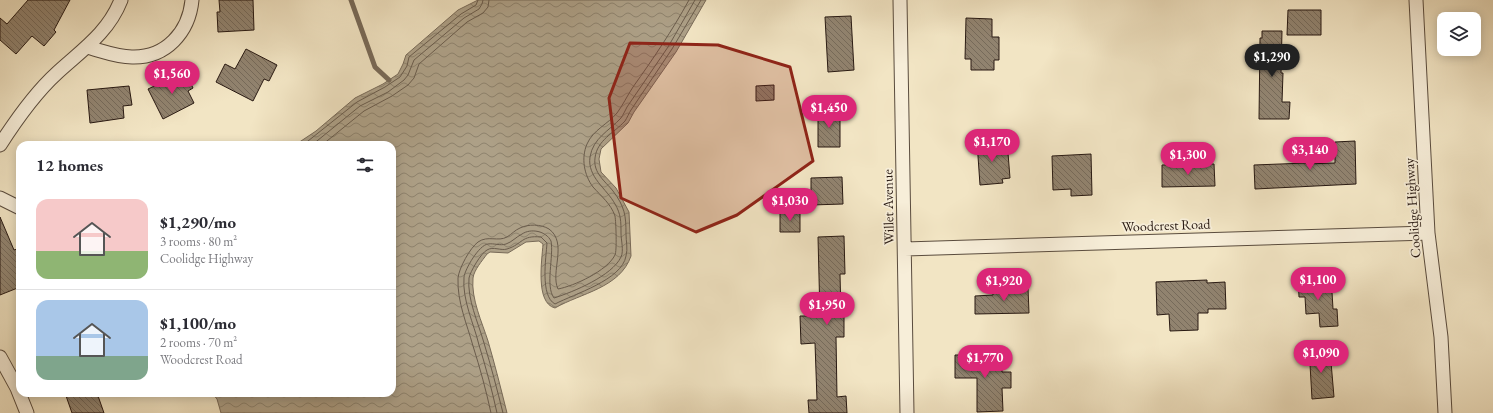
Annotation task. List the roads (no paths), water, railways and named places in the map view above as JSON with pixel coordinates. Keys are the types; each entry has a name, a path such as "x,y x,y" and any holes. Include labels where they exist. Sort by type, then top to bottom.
{"street":[{"path":"0,145 11,127 38,94 56,74 87,48 106,27 121,0"},
{"path":"87,48 132,57 146,56 160,51 170,45 181,34 189,17 192,0"},
{"name":"Willet Avenue","path":"900,0 907,413"},
{"name":"Coolidge Highway","path":"1416,0 1428,233 1441,337 1445,413"},
{"path":"0,198 16,206"},
{"name":"Woodcrest Road","path":"905,249 1428,233"},
{"path":"0,357 16,386"},
{"path":"21,397 27,413"}],"water":[{"path":"478,0 706,0 676,52 628,123 601,149 599,159 601,172 616,188 629,212 631,256 626,267 609,283 555,308 549,304 542,290 541,270 543,244 539,241 526,242 508,253 490,252 487,254 478,266 473,278 474,294 491,350 507,413 221,413 215,397 396,397 396,141 301,141 316,131 355,98 383,84 398,74 406,55 458,10"}],"waterway":[{"path":"351,0 375,67 389,80"}]}
